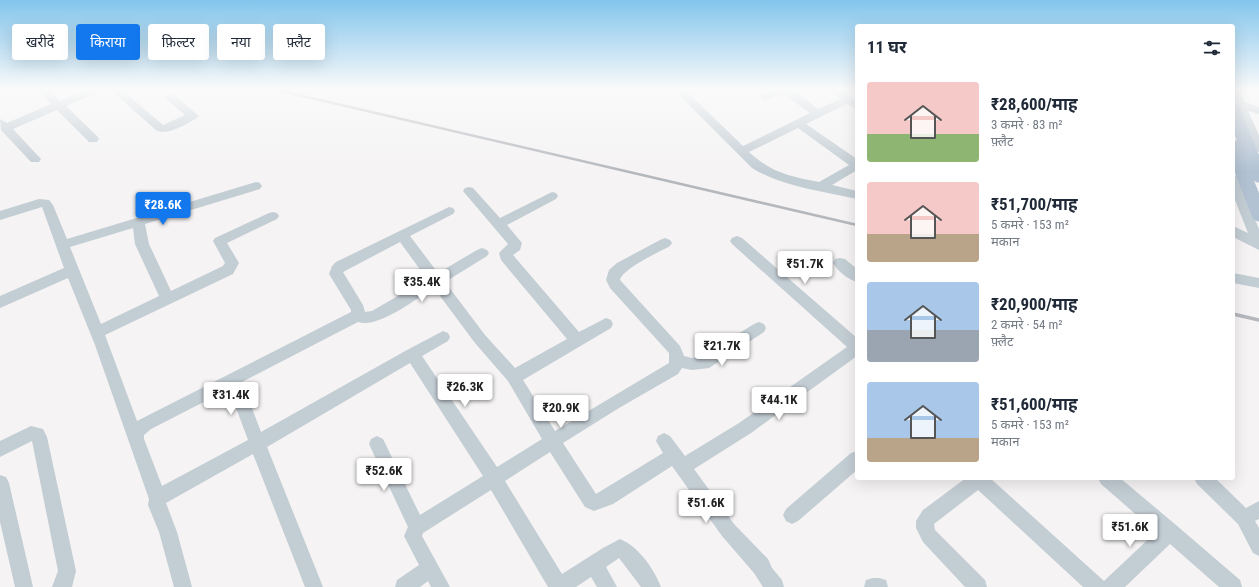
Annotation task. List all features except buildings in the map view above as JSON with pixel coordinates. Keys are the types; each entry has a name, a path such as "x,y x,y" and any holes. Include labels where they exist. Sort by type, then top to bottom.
{"main road":[{"path":"1240,117 1259,174"},
{"path":"1235,152 1259,214"}],"street":[{"path":"25,117 3,125 35,159"},
{"path":"72,117 92,139"},
{"path":"148,117 161,129 190,117"},
{"path":"707,117 756,165 771,174 855,195"},
{"path":"741,151 810,117"},
{"path":"1243,117 1249,126 1259,148"},
{"path":"798,123 855,164"},
{"path":"1235,123 1249,126"},
{"path":"820,187 855,166"},
{"path":"1235,170 1259,174"},
{"path":"1235,184 1259,245"},
{"path":"62,245 256,186"},
{"path":"469,191 516,245 506,253 506,256 577,340"},
{"path":"499,224 552,196"},
{"path":"0,216 39,203 45,203 48,205 62,245 97,332 128,420 136,435 158,499 157,505 170,539 183,587"},
{"path":"357,316 358,309 336,274 337,270 341,266 449,211"},
{"path":"97,332 228,270 232,263 220,241 273,216"},
{"path":"138,221 142,244 167,298"},
{"path":"1235,232 1259,245"},
{"path":"402,235 480,339 515,379 515,382 552,441 591,501 594,503 607,498 674,454 745,428 855,349"},
{"path":"737,241 855,346"},
{"path":"441,587 414,539 413,536 417,527 613,403 668,372 677,364 675,350 613,280 614,274 622,266 665,243"},
{"path":"136,435 138,430 145,424 357,316 363,318 375,316 482,253"},
{"path":"840,263 855,275"},
{"path":"0,302 72,270"},
{"path":"1235,278 1259,283"},
{"path":"515,379 523,371 606,324"},
{"path":"677,360 692,364 704,363 759,328"},
{"path":"158,499 164,494 256,444 443,337"},
{"path":"412,354 494,478 560,587 616,550 623,549 652,587"},
{"path":"232,379 256,444 314,587"},
{"path":"0,449 31,433 37,434 39,437 67,571 65,580 61,587"},
{"path":"377,444 417,527"},
{"path":"674,454 728,530 761,566 765,575 775,587"},
{"path":"792,515 855,461"},
{"path":"977,480 929,516 925,521 925,528 929,536 978,587"},
{"path":"982,480 1097,587"},
{"path":"1109,480 1234,587"},
{"path":"1206,480 1252,514 1259,547"},
{"path":"0,483 24,587"},
{"path":"1111,587 1170,531"},
{"path":"594,564 608,587"},
{"path":"404,587 431,568"},
{"path":"873,587 879,587"}],"railway":[{"path":"395,117 855,225"},
{"path":"1235,314 1259,320"}]}
